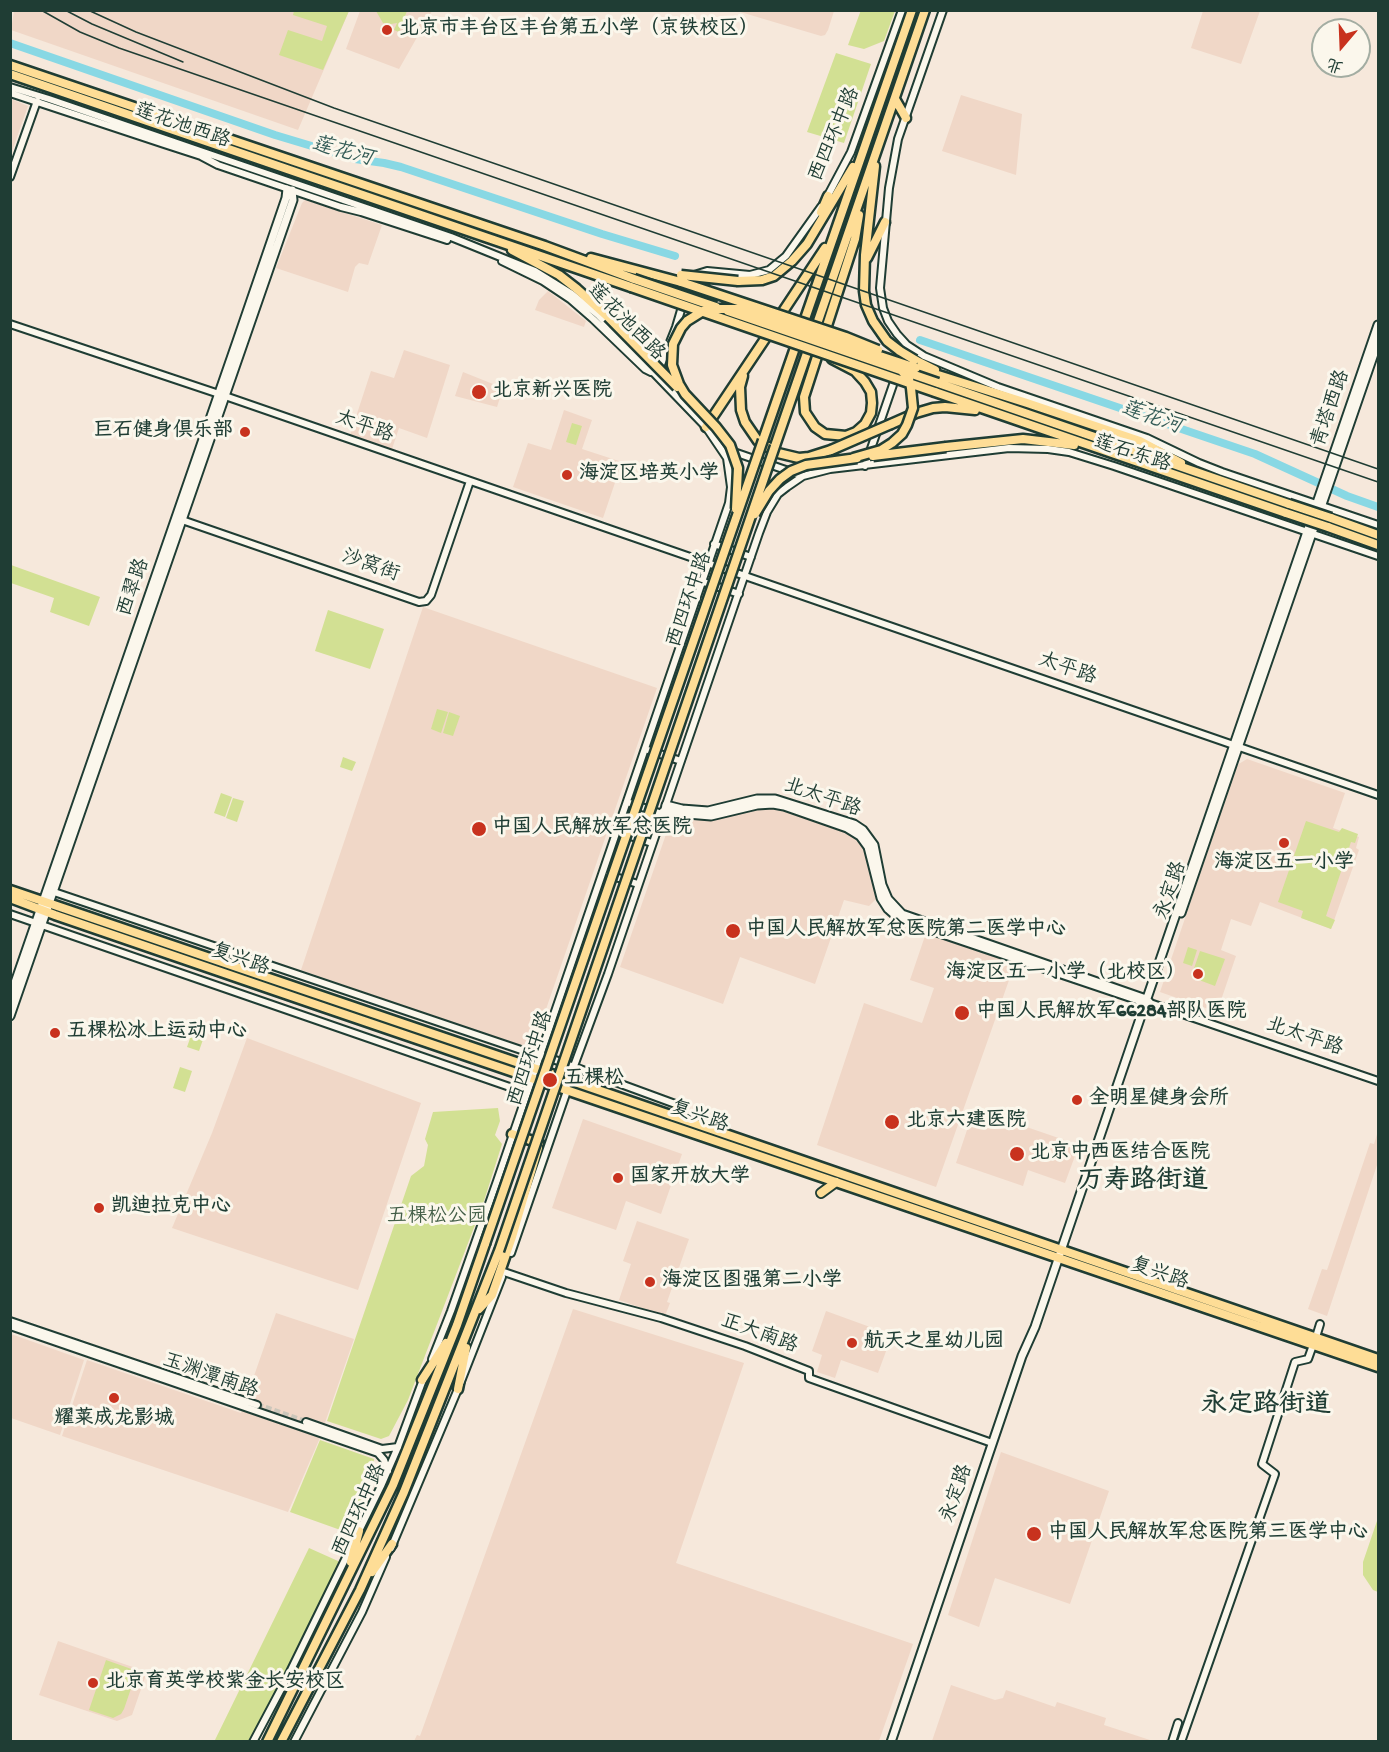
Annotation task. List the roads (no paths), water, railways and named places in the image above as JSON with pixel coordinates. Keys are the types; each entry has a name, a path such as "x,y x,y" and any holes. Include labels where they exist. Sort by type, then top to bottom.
{"highway":[{"name":"西四环中路","path":"267,1742 393,1485 457,1325 912,10"},
{"name":"西四环中路","path":"281,1742 360,1590 404,1492 499,1251 775,446 805,376 855,239 864,187 925,10"},
{"name":"莲花池西路","path":"10,65 160,121"},
{"name":"莲花池西路","path":"10,74 160,121"},
{"path":"894,99 906,118"},
{"path":"160,121 413,207"},
{"path":"681,279 738,281 762,280 774,276 807,244 865,146"},
{"path":"877,150 863,273 866,305 873,321 887,341 903,348 916,364"},
{"path":"807,244 828,196"},
{"name":"莲花池西路","path":"413,207 482,236 633,283 936,387"},
{"name":"莲花池西路","path":"413,207 545,246 633,283 819,352 936,387"},
{"path":"863,273 868,256 885,222"},
{"path":"706,427 813,268 834,232"},
{"path":"482,236 559,275 577,289 608,317 723,435 734,456 739,479 734,524"},
{"path":"545,246 681,279 857,341 881,352 902,368 909,379 913,398 911,417 902,434 892,443 880,450 853,458"},
{"path":"685,394 672,365 673,344 681,328 687,321 703,311 738,309 916,364 963,383 1140,441 1197,472"},
{"path":"805,376 804,405 808,419 815,427 825,434 846,436 856,432 865,424 871,413 872,403 871,393 865,382 855,371 819,352"},
{"path":"748,364 740,387 741,410 745,422 758,441 778,453 799,458 831,450 924,410 945,407 994,412"},
{"name":"莲石东路","path":"936,387 994,412 1098,449 1287,508"},
{"name":"莲石东路","path":"936,387 1197,472 1287,508"},
{"path":"747,528 769,491 780,479 791,471 806,465 1023,439 1048,440 1098,449"},
{"path":"1287,508 1329,523 1378,545"},
{"path":"1329,523 1378,534"},
{"name":"复兴路","path":"10,890 45,906 55,915 104,932 836,1182 1061,1253"},
{"name":"复兴路","path":"10,898 45,906 62,906 566,1078 1314,1341 1378,1367"},
{"path":"476,1311 492,1295 512,1237 539,1143 566,1078"},
{"path":"512,1134 539,1143"},
{"path":"422,1380 457,1325"},
{"path":"458,1389 470,1328"},
{"name":"复兴路","path":"1314,1341 1378,1359"},
{"path":"346,1581 359,1531"},
{"path":"360,1590 392,1544"}],"main road":[{"name":"西翠路","path":"10,1016 217,394 290,187"},
{"name":"西翠路","path":"45,906 54,892 293,200 290,187"},
{"name":"青塔西路","path":"1311,532 1378,325"},
{"name":"青塔西路","path":"1327,482 1378,342"},
{"name":"永定路","path":"891,1742 1022,1356 1035,1327 1061,1253 1311,532"},
{"name":"北太平路","path":"664,810 708,811 757,799 775,798 854,824 872,840 877,854 882,885 888,899 902,914 1147,1002"},
{"name":"西翠路","path":"10,997 39,924"},
{"path":"674,1116 678,1105"},
{"path":"821,1193 836,1182"}],"street":[{"name":"西四环中路","path":"253,1742 288,1676 388,1471 451,1311 729,503 730,468 722,448 706,427 657,376 676,327 689,283 694,275 707,271 750,275 769,270 786,256 828,196 851,152 902,10"},
{"path":"566,1078 574,1066 767,512 778,494 803,476 830,469 865,466 903,348 883,308 880,274 892,168 906,118 943,10"},
{"name":"莲花池西路","path":"10,87 49,99 290,187 459,244 518,268 570,299 645,369 657,376"},
{"name":"莲花池西路","path":"10,93 201,156 218,165 290,187"},
{"path":"10,177 37,101"},
{"name":"太平路","path":"10,324 225,396 1378,795"},
{"name":"莲石东路","path":"903,348 998,387 1147,438 1199,463 1378,525"},
{"path":"722,448 803,476"},
{"name":"莲石东路","path":"865,466 1009,448 1047,449 1088,458 1378,556"},
{"name":"沙窝街","path":"182,520 419,602 426,601 430,595 470,481"},
{"path":"714,544 751,557"},
{"path":"701,581 739,594"},
{"path":"645,749 681,761"},
{"path":"627,802 664,810"},
{"path":"622,818 657,830"},
{"path":"617,831 652,843"},
{"path":"603,873 638,884"},
{"name":"复兴路","path":"54,892 508,1046 539,1054 678,1105"},
{"name":"复兴路","path":"10,914 527,1093"},
{"name":"北太平路","path":"1147,1002 1378,1081"},
{"name":"西四环中路","path":"294,1742 362,1612 458,1389 504,1272 563,1089"},
{"name":"正大南路","path":"504,1272 566,1293 661,1318 745,1346 809,1371 809,1378 992,1443"},
{"name":"玉渊潭南路","path":"10,1321 257,1405"},
{"path":"1180,1742 1275,1474 1262,1464 1295,1362 1308,1359 1320,1324"},
{"name":"玉渊潭南路","path":"10,1326 378,1453 384,1460 388,1471"},
{"path":"306,1422 382,1449 398,1447"},
{"path":"1172,1742 1178,1723"}],"waterway":[{"name":"莲花河","path":"10,43 275,135 355,159 401,167 675,256"},
{"name":"莲花河","path":"920,340 1255,454 1347,496 1378,507"}],"tunnel":[{"path":"257,1405 306,1422"}],"railway":[{"path":"41,10 80,32 119,48 1378,482"},
{"path":"65,10 92,24 183,62"},
{"path":"88,10 136,32 334,108 1378,469"}],"place":[{"name":"北京市丰台区丰台第五小学（京铁校区）","path":"387,30"},
{"name":"北京新兴医院","path":"479,392"},
{"name":"巨石健身俱乐部","path":"245,432"},
{"name":"海淀区培英小学","path":"567,475"},
{"name":"中国人民解放军总医院","path":"479,829"},
{"name":"海淀区五一小学","path":"1284,843"},
{"name":"中国人民解放军总医院第二医学中心","path":"733,931"},
{"name":"海淀区五一小学（北校区）","path":"1198,974"},
{"name":"中国人民解放军66284部队医院","path":"962,1013"},
{"name":"五棵松冰上运动中心","path":"55,1033"},
{"name":"五棵松","path":"550,1080"},
{"name":"全明星健身会所","path":"1077,1100"},
{"name":"北京六建医院","path":"892,1122"},
{"name":"北京中西医结合医院","path":"1017,1154"},
{"name":"国家开放大学","path":"618,1178"},
{"name":"凯迪拉克中心","path":"99,1208"},
{"name":"海淀区图强第二小学","path":"650,1282"},
{"name":"航天之星幼儿园","path":"852,1343"},
{"name":"耀莱成龙影城","path":"114,1398"},
{"name":"中国人民解放军总医院第三医学中心","path":"1034,1534"},
{"name":"北京育英学校紫金长安校区","path":"93,1683"}],"district":[{"name":"万寿路街道","path":"1143,1183"},
{"name":"永定路街道","path":"1266,1407"}],"park label":[{"name":"五棵松公园","path":"437,1218"}]}
